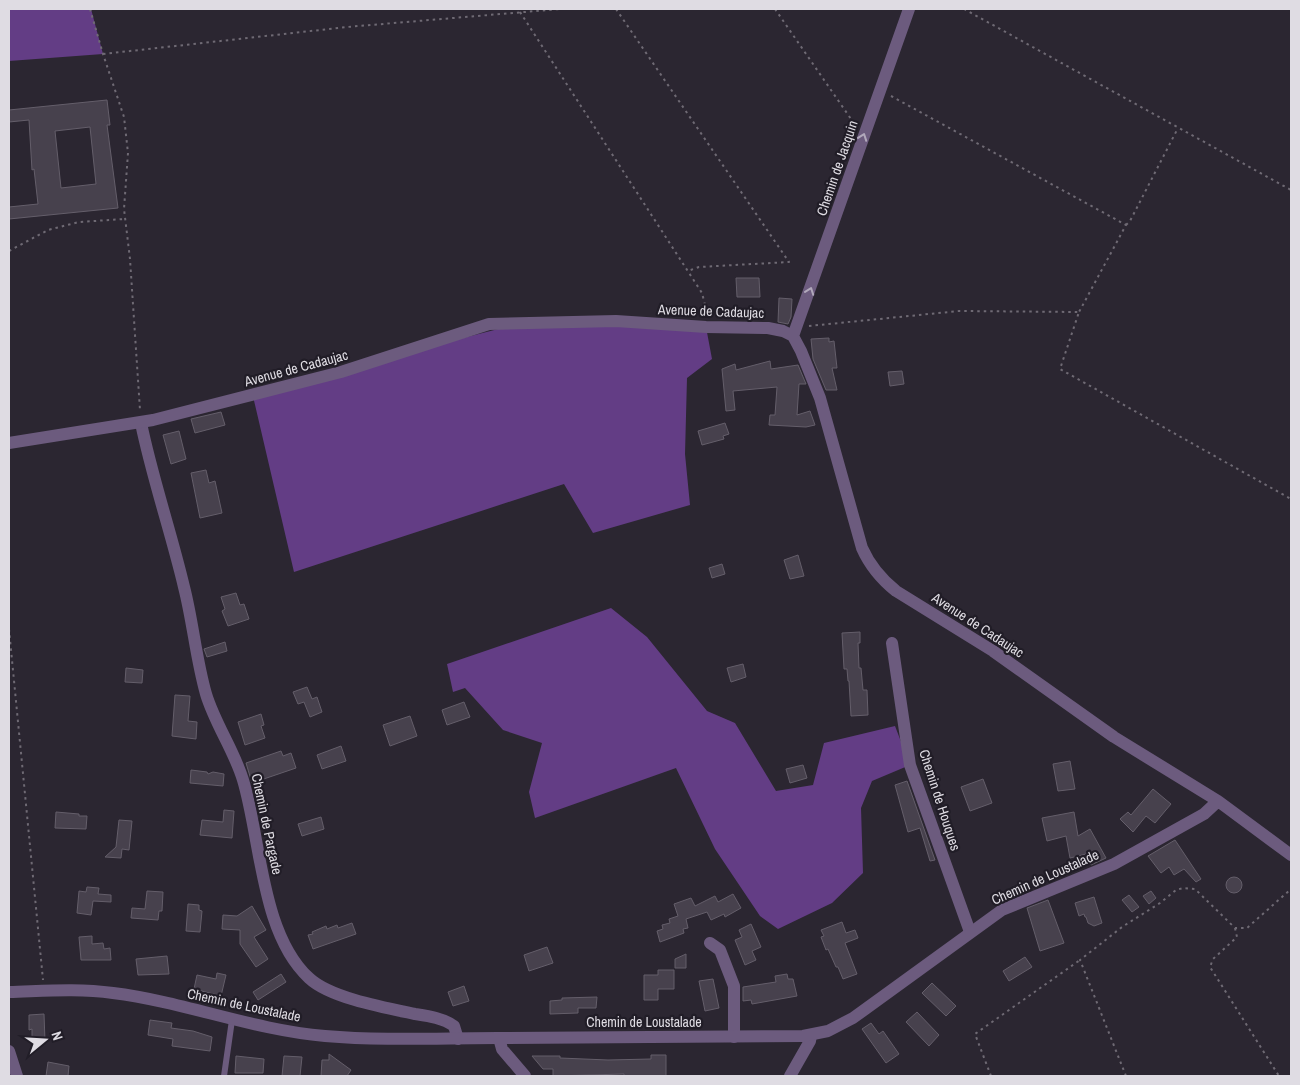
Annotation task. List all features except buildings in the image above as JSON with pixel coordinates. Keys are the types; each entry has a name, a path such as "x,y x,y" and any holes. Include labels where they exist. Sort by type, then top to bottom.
{"street":[{"name":"Chemin de Jacquin","path":"794,334 909,9"},
{"name":"Avenue de Cadaujac","path":"9,443 141,423 341,372 490,324 616,321 706,327 760,328 794,334 820,398 862,548 877,573 896,591 993,651 1114,737 1218,801 1291,855"},
{"name":"Chemin de Pargade","path":"141,423 184,586 206,693 213,714 236,759 243,780 262,875 282,938 299,967 319,986 365,1003 439,1018 454,1026 458,1039"},
{"name":"Chemin de Houques","path":"892,643 910,765 970,932"},
{"name":"Chemin de Loustalade","path":"9,992 82,990 113,993 156,1001 232,1020 323,1036 384,1040 811,1035 828,1031 853,1018 1002,910 1114,864 1204,814 1218,801"},
{"path":"710,942 720,950 734,986 734,1037"},
{"path":"790,1076 810,1041 811,1035"},
{"path":"499,1038 502,1049 525,1076"},
{"path":"9,1051 17,1076"}],"lane":[{"path":"224,1076 232,1020"}],"path":[{"path":"90,9 124,117 128,153 124,208 141,423"},
{"path":"539,10 543,9"},
{"path":"103,54 348,27 560,9"},
{"path":"616,9 789,262 699,267 688,271"},
{"path":"775,9 850,119"},
{"path":"964,9 1291,190"},
{"path":"520,12 702,292 709,311 714,315"},
{"path":"880,90 1126,224"},
{"path":"1179,128 1079,312 1060,369 1291,498"},
{"path":"9,250 48,230 78,222 125,219"},
{"path":"794,334 811,325 959,311 1079,312"},
{"path":"720,315 739,312 749,314 760,328"},
{"path":"9,629 44,990"},
{"path":"991,1076 974,1034 1080,960 1110,936 1160,903 1176,890 1183,888 1195,889 1235,928 1237,937 1213,959 1210,967 1279,1076"},
{"path":"1235,928 1247,928 1291,889"},
{"path":"1080,960 1126,1076"}],"shaded area":[{"path":"9,9 91,9 103,54 9,61"},
{"path":"506,327 706,327 712,359 687,378 685,454 690,505 593,533 564,484 294,572 252,392"},
{"path":"611,608 647,637 707,711 735,723 776,791 813,785 824,743 895,726 910,765 872,781 861,808 863,873 832,903 778,929 760,916 715,849 676,768 535,818 529,792 542,743 503,730 465,688 453,692 447,664"}]}
